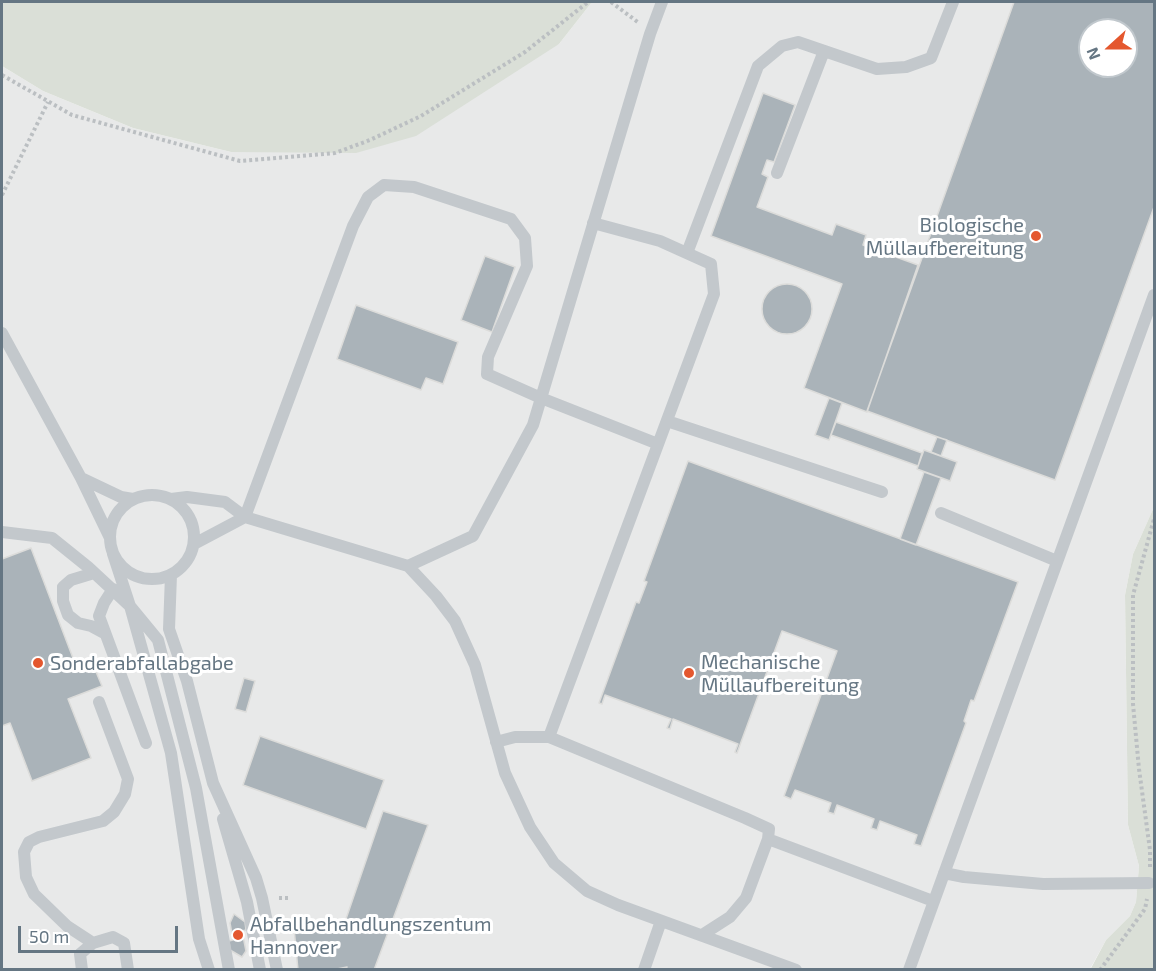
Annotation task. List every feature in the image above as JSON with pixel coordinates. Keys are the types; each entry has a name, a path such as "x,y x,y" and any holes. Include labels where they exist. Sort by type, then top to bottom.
{"lane":[{"path":"408,567 473,536 533,425 650,34 662,2"},
{"path":"687,253 758,66 782,46 798,42 878,69 906,68 931,58 953,2"},
{"path":"777,173 824,51"},
{"path":"194,544 244,517 353,226 368,198 384,185 414,187 511,219 525,238 527,266 488,357 487,374 658,444"},
{"path":"549,737 714,294 711,264 660,241 594,223"},
{"path":"909,969 1155,295"},
{"path":"2,333 81,478 110,538 171,753 199,939 209,969"},
{"path":"667,421 882,492"},
{"path":"81,478 121,497 133,499"},
{"path":"110,538 115,515 133,499 146,495 159,495 171,499 182,507 190,518 194,531 194,544 189,556 182,567 171,575 152,579 131,574 121,566 113,554"},
{"path":"171,499 187,497 225,502 244,517 408,567 436,596 455,621 475,664 505,772 530,827 554,863 587,891 618,905 796,969"},
{"path":"941,513 1057,561"},
{"path":"2,532 51,538 113,589 158,640 196,788 229,969"},
{"path":"94,573 71,580 63,587 63,601 68,615 78,623 91,626 104,633"},
{"path":"171,575 170,629 187,681 247,902 260,969"},
{"path":"113,589 99,616 146,743"},
{"path":"93,943 67,926 34,894 26,877 24,852 29,842 39,837 103,821 114,812 125,794 128,779 99,702"},
{"path":"496,742 515,737 549,737 769,829 768,840 746,898 730,917 702,935"},
{"path":"213,783 256,878 266,912 277,969"},
{"path":"768,840 933,901"},
{"path":"944,873 1043,884 1149,883"},
{"path":"644,969 661,921"},
{"path":"82,969 80,954 93,943 113,937 124,943 128,969"}],"path":[{"path":"2,75 72,116 240,161 334,153 370,140 421,116 525,52 588,2"},
{"path":"611,2 642,24 650,34"},
{"path":"2,195 48,102"},
{"path":"1100,969 1145,909 1149,883 1150,850 1138,769 1133,704 1133,595 1155,519"}],"shaded area":[{"path":"2,2 592,2 559,44 416,136 356,153 231,152 133,128 43,91 2,66"},
{"path":"592,2 1154,2 1154,507 1133,554 1125,595 1128,825 1139,866 1136,902 1130,916 1106,940 1090,969 2,969 2,66 43,91 133,128 231,152 559,44"},
{"path":"1154,507 1154,969 1090,970 1106,940 1130,916 1136,902 1139,866 1128,825 1125,595 1133,554"}],"building":[{"name":"Biologische Müllaufbereitung","path":"1014,2 1154,2 1154,207 1055,480 867,411"},
{"path":"763,93 795,105 774,162 767,160 762,174 768,177 757,207 832,235 836,224 866,235 863,245 918,265 867,412 804,388 842,284 711,236"},
{"path":"485,256 515,267 492,332 461,320"},
{"path":"787,284 796,286 807,295 812,309 810,318 801,329 787,334 778,332 767,323 762,309 764,300 773,289"},
{"path":"356,305 458,342 443,384 426,378 421,390 337,359"},
{"path":"829,398 842,403 829,440 815,435"},
{"path":"836,422 922,453 918,466 831,435"},
{"path":"937,437 947,440 941,456 931,452"},
{"path":"924,450 957,462 950,481 917,469"},
{"name":"Mechanische Müllaufbereitung","path":"688,461 1018,582 974,701 971,700 964,721 966,723 921,846 914,844 917,835 880,821 877,830 871,828 874,819 837,805 834,814 828,812 831,803 795,790 791,799 784,796 837,651 782,631 737,753 735,752 738,744 673,719 670,729 667,728 671,719 605,695 602,704 599,703 636,602 639,603 647,582 644,581"},
{"path":"924,472 941,478 916,545 900,539"},
{"name":"Sonderabfallabgabe","path":"31,548 76,666 91,660 102,686 68,699 91,758 32,781 10,723 2,726 2,559"},
{"path":"244,678 255,681 246,712 235,709"},
{"path":"260,736 384,780 366,829 243,785"},
{"path":"383,811 428,825 374,970 346,970 347,967 332,970 298,970 294,928 346,919"},
{"name":"Abfallbehandlungszentum Hannover","path":"234,914 245,922 246,930 242,931 246,951 242,957 230,950 229,941 233,940 230,923"}],"place":[{"name":"Biologische Müllaufbereitung","path":"1036,236"},
{"name":"Sonderabfallabgabe","path":"38,663"},
{"name":"Mechanische Müllaufbereitung","path":"689,673"},
{"name":"Abfallbehandlungszentum Hannover","path":"238,935"}]}
